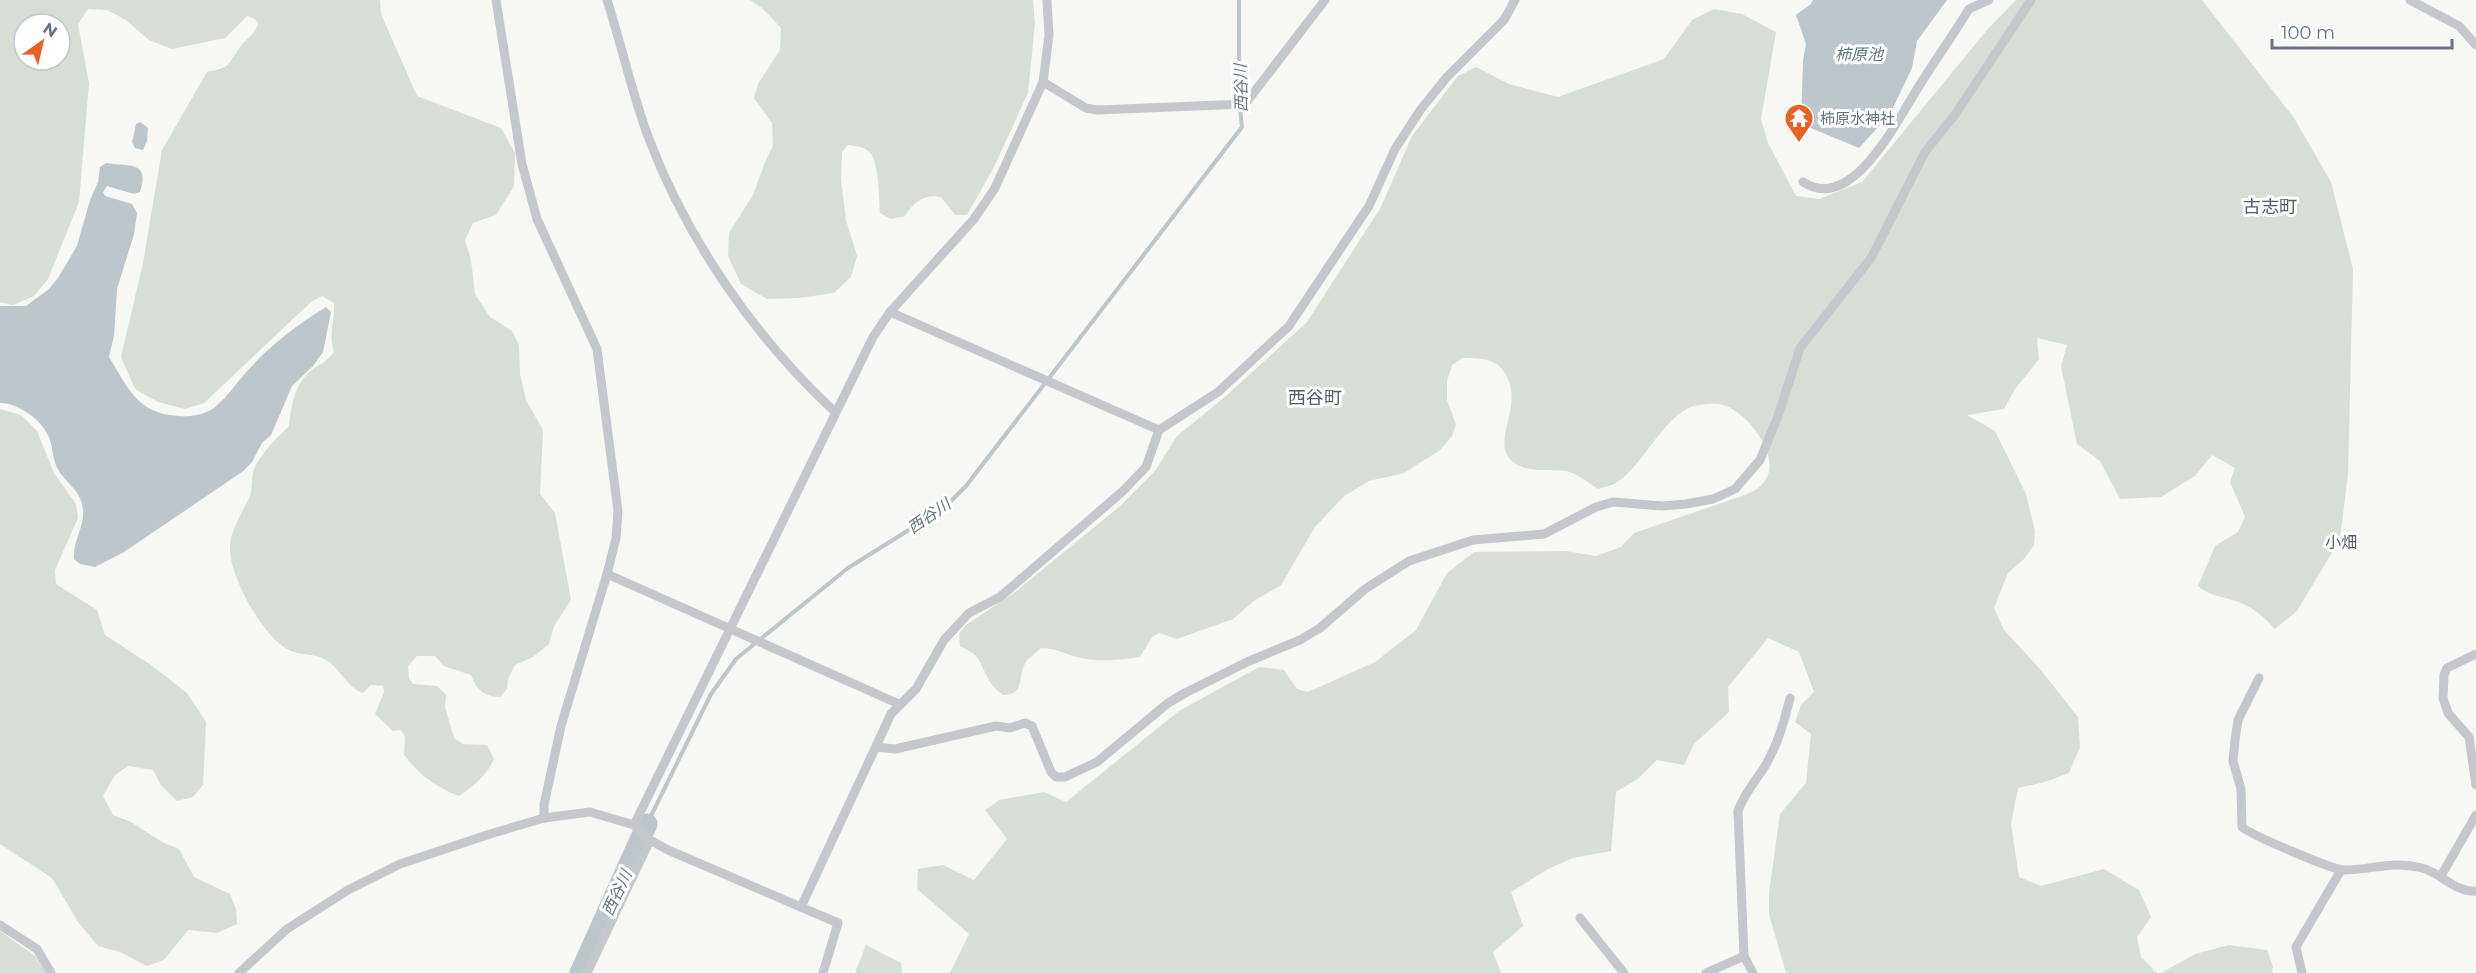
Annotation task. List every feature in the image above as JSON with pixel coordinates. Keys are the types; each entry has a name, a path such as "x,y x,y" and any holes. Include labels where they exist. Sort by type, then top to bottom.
{"street":[{"path":"496,0 522,164 537,219 597,348 618,511 616,538 607,574 561,726 544,805 544,818"},
{"path":"607,0 649,140 684,215 716,271 774,347 836,412"},
{"path":"634,825 873,337 890,312 974,219 995,188 1043,82 1049,35 1047,0"},
{"path":"1043,82 1086,108 1097,110 1241,105 1325,0"},
{"path":"801,907 891,714 916,689 944,640 969,613 1009,590 1123,491 1146,467 1160,430 1218,392 1289,326 1370,206 1395,149 1421,109 1447,77 1504,20 1515,0"},
{"path":"1803,182 1811,187 1827,190 1844,183 1881,148 1969,9 1989,0"},
{"path":"876,747 895,749 996,726 1010,728 1025,723 1032,726 1051,772 1056,777 1065,777 1097,762 1168,703 1247,662 1300,640 1320,628 1365,590 1409,561 1473,540 1544,534 1596,507 1613,502 1662,506 1686,504 1713,499 1736,489 1760,460 1800,348 1871,258 1924,152 1954,116 2031,0"},
{"path":"2410,0 2459,26 2476,45"},
{"path":"890,312 1160,430"},
{"path":"607,574 731,627 899,704"},
{"path":"2476,654 2447,668 2444,675 2444,698 2448,713 2469,737 2476,785"},
{"path":"2259,678 2238,720 2233,761 2241,789 2240,822 2246,831 2341,870 2372,865 2400,864 2422,868 2460,888 2476,891"},
{"path":"1753,973 1744,956 1738,811 1742,799 1772,754 1781,733 1790,698"},
{"path":"239,973 287,929 358,885 429,853 544,818 591,812 634,825 650,840 838,923 823,973"},
{"path":"2441,876 2476,815"},
{"path":"587,973 650,840"},
{"path":"2302,973 2296,947 2341,870"},
{"path":"1580,918 1624,973"},
{"path":"0,925 37,949 51,973"},
{"path":"1706,973 1744,956"}],"shaded area":[{"path":"0,0 380,0 381,14 417,96 501,128 515,153 514,186 496,215 473,223 465,240 471,260 475,294 490,317 512,331 519,345 520,374 526,400 543,430 540,494 555,513 571,600 554,626 549,644 533,657 515,665 508,679 507,689 500,697 485,694 478,688 471,675 444,666 435,656 417,656 408,666 409,678 413,684 437,686 446,695 445,707 454,738 463,744 487,745 494,759 479,780 459,796 435,784 422,774 404,755 405,737 401,730 393,731 375,714 384,692 383,686 371,685 363,693 357,691 326,660 297,653 277,642 249,604 235,573 231,559 231,540 250,496 254,469 265,451 289,426 294,398 303,379 334,352 332,334 334,303 322,296 311,302 204,403 185,409 158,402 135,389 121,357 143,263 162,150 207,72 221,69 228,64 254,31 258,24 255,19 247,16 225,38 172,49 149,40 126,20 107,10 88,9 78,24 89,83 79,202 48,279 34,296 13,305 0,302"},
{"path":"750,0 1033,0 1035,23 1028,93 994,167 967,215 955,215 941,197 935,196 920,200 905,216 891,219 880,213 874,159 861,147 848,145 842,152 841,180 846,220 857,256 851,277 834,293 799,298 767,299 741,284 728,256 729,233 753,195 773,146 772,123 754,98 758,84 780,50 781,28 762,8"},
{"path":"2016,0 2202,0 2294,118 2331,182 2353,269 2348,474 2340,539 2297,611 2275,629 2250,608 2239,602 2210,594 2198,586 2215,546 2238,532 2245,517 2230,482 2235,468 2212,455 2195,476 2161,497 2120,499 2100,461 2077,444 2061,366 2067,345 2037,338 2039,359 2015,389 2004,409 1967,415 1995,431 2026,494 2035,531 2034,545 2024,559 2008,573 1994,608 2004,630 2040,669 2078,717 2080,747 2069,773 2045,782 2018,788 2011,824 2019,877 2041,886 2104,869 2139,890 2151,917 2137,937 2141,957 2157,973 1786,973 1769,914 1769,893 1780,814 1806,783 1811,734 1795,722 1801,705 1814,692 1799,652 1768,638 1728,687 1729,712 1694,744 1684,765 1657,760 1639,778 1616,792 1611,851 1573,858 1548,869 1511,892 1523,926 1493,952 1501,973 950,973 969,934 917,889 918,869 943,865 974,880 1007,839 985,810 999,800 1044,792 1066,802 1179,711 1259,667 1284,670 1297,689 1308,692 1375,662 1416,630 1447,573 1474,552 1566,551 1596,556 1621,547 1634,533 1742,496 1765,481 1769,467 1768,456 1758,434 1741,415 1718,404 1699,405 1676,416 1626,475 1609,486 1598,489 1566,471 1528,469 1514,463 1505,450 1504,442 1512,401 1508,379 1504,372 1495,363 1484,359 1462,358 1452,365 1447,381 1447,400 1456,425 1452,436 1440,450 1404,473 1369,481 1344,496 1315,527 1281,585 1254,601 1233,619 1177,639 1159,633 1152,637 1140,657 1090,660 1054,649 1041,648 1026,662 1020,684 1015,692 1003,695 989,681 976,656 960,646 959,634 966,625 1015,592 1119,507 1155,471 1177,436 1226,396 1307,322 1381,207 1412,136 1458,76 1476,67 1509,84 1558,97 1664,59 1692,20 1714,9 1742,14 1776,32 1761,119 1768,143 1796,196 1819,199 1862,182 1987,30"},
{"path":"0,409 21,415 37,431 54,473 76,504 78,518 55,570 56,584 97,610 105,635 151,665 187,693 206,722 203,785 193,797 177,801 161,785 153,770 128,766 115,775 103,796 113,815 131,822 162,842 179,849 194,877 230,894 236,909 237,924 217,933 188,930 164,960 147,966 120,952 98,946 78,922 52,878 0,844"},
{"path":"0,931 35,956 46,973 0,973"},
{"path":"866,945 901,963 902,973 855,973"},
{"path":"2229,945 2267,950 2273,967 2272,973 2161,973 2195,954"}],"water":[{"name":"柿原池","path":"1813,0 1947,0 1917,41 1912,68 1890,114 1859,148 1801,124 1803,61 1806,44 1796,15"},
{"path":"140,122 148,128 147,141 143,150 135,148 132,142 136,124"},
{"path":"106,163 130,165 140,170 142,175 140,192 134,194 107,186 103,192 105,196 132,204 137,213 134,234 117,289 114,336 109,357 129,389 144,405 164,414 178,416 206,412 224,399 267,350 285,335 326,307 331,312 323,352 313,366 292,386 271,435 262,443 252,462 242,472 124,552 95,567 80,564 74,559 75,545 83,515 82,503 57,468 47,433 30,414 15,406 0,403 0,306 26,306 49,289 58,278 77,246 90,200 98,182 100,167"}],"waterway":[{"name":"西谷川","path":"647,824 711,694 736,659 848,568 944,508 966,486 1242,127 1239,99 1239,0"},
{"name":"西谷川","path":"580,973 647,824"}],"place":[{"name":"柿原水神社","path":"1799,144"}],"district":[{"name":"古志町","path":"2270,207"},
{"name":"西谷町","path":"1315,398"},
{"name":"小畑","path":"2341,542"}]}
